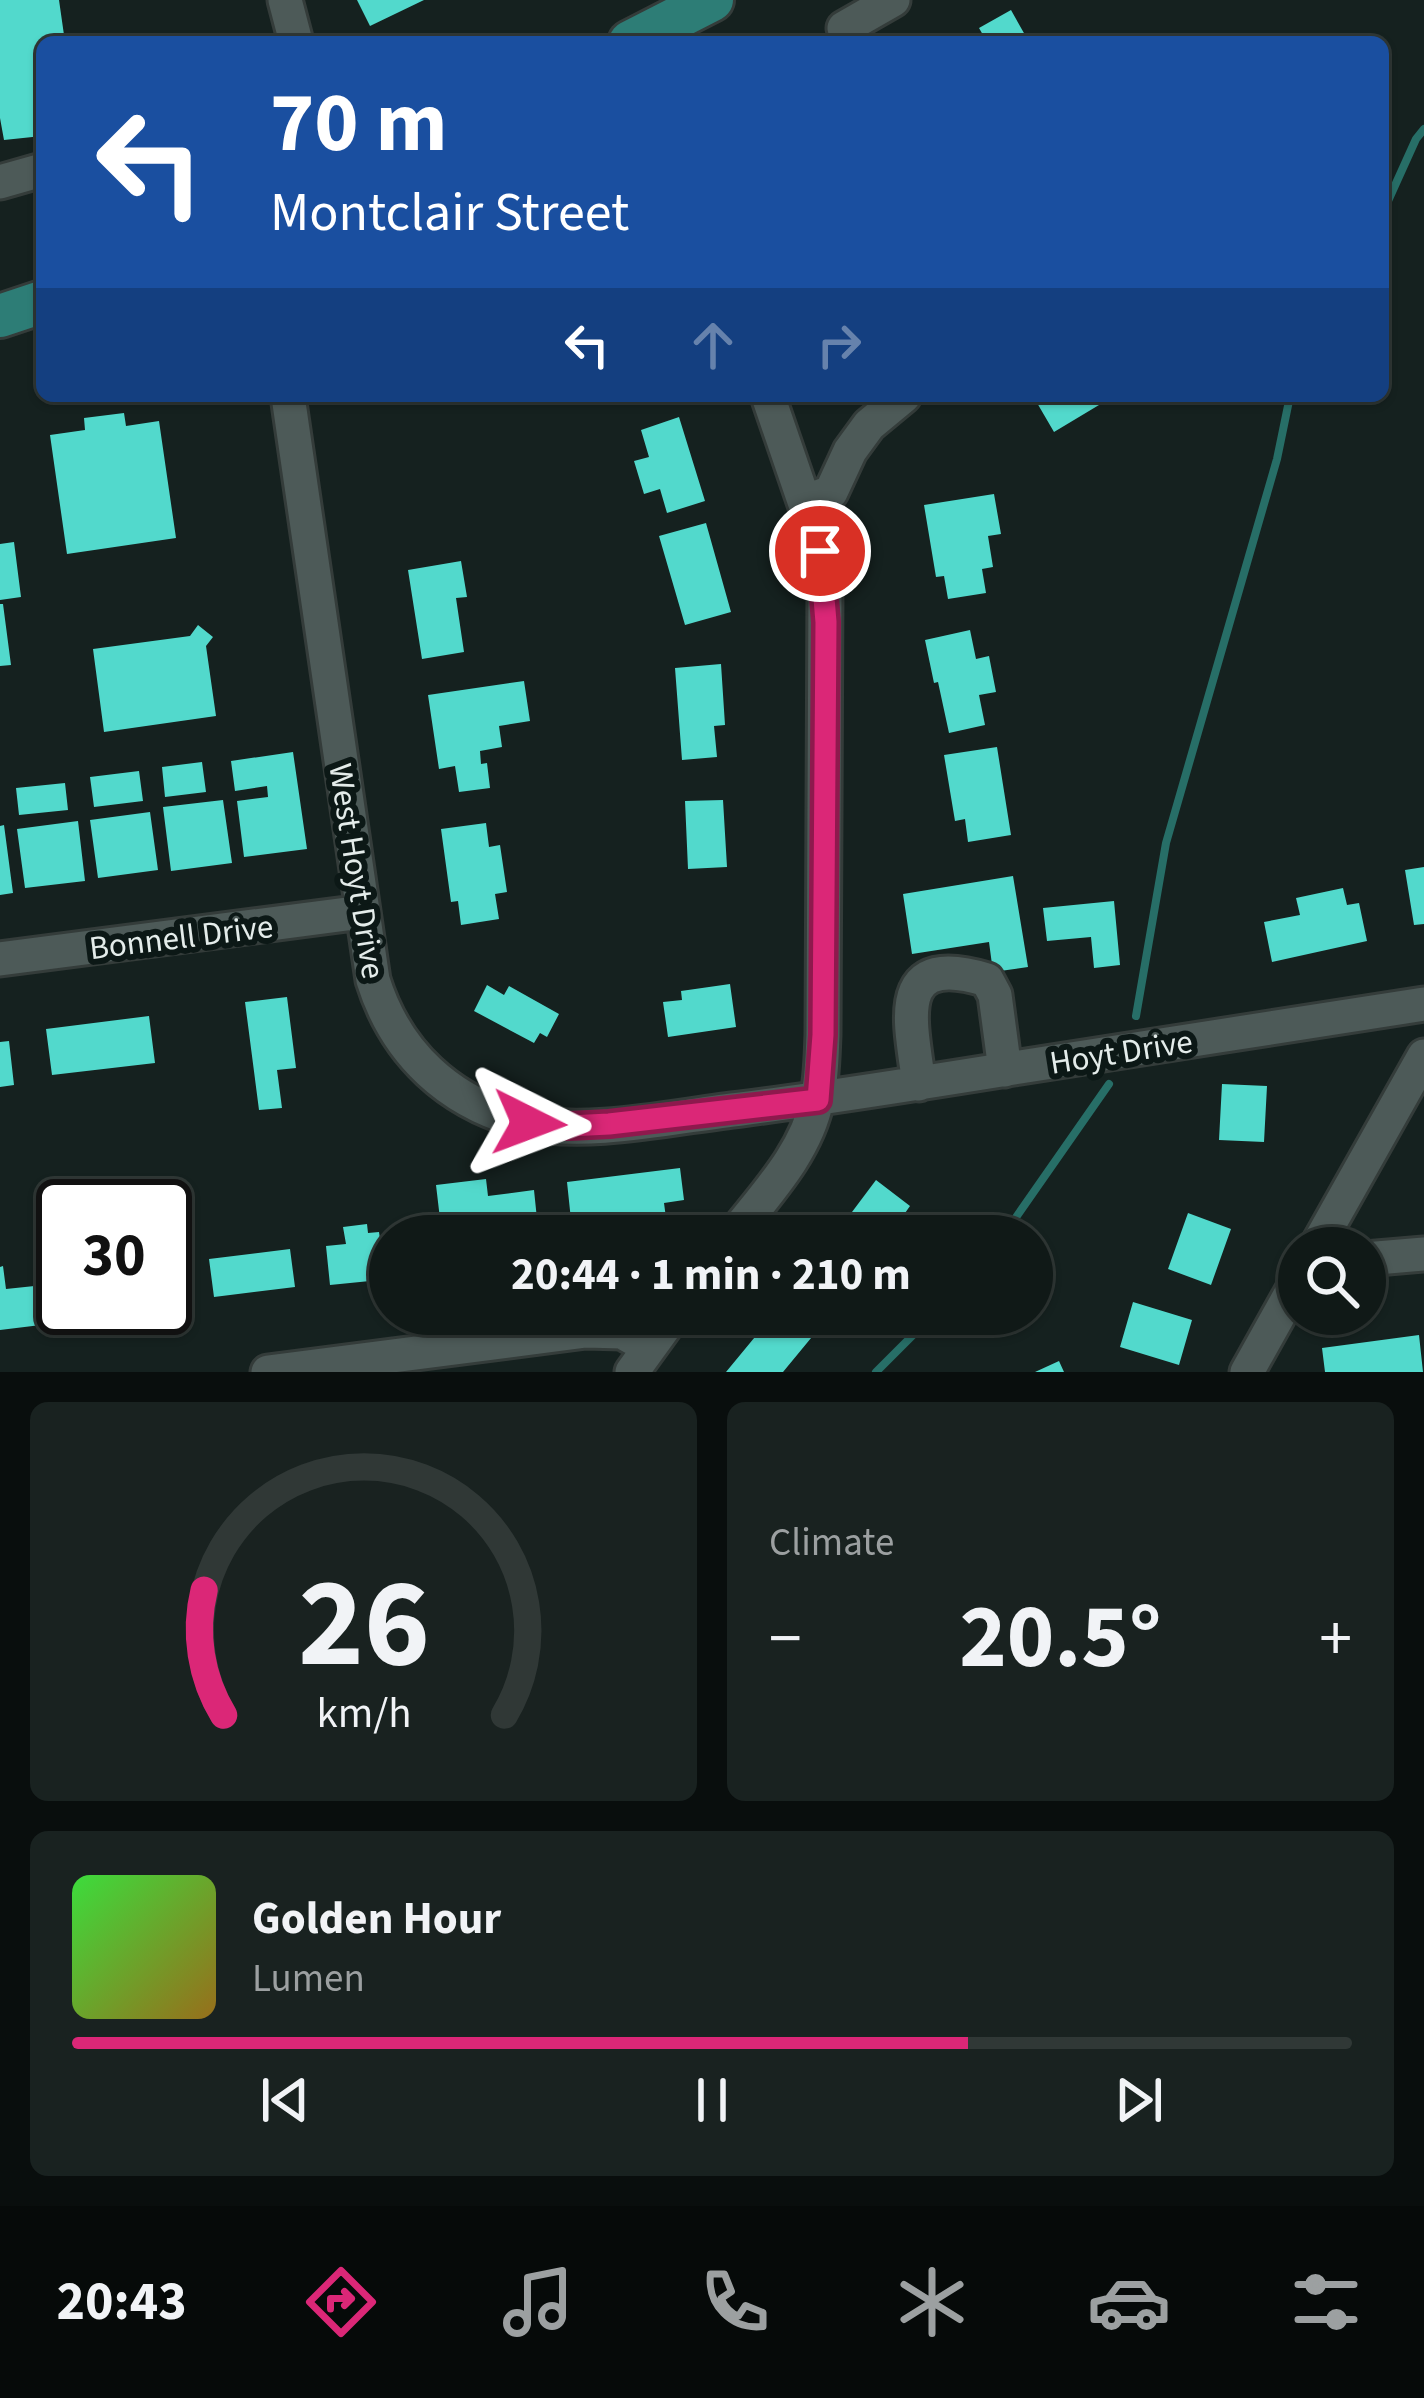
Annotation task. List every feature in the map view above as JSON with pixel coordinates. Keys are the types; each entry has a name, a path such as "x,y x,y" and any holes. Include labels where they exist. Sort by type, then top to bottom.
{"main road":[{"path":"644,36 712,0"},
{"path":"0,316 36,304"}],"street":[{"path":"285,0 294,36"},
{"path":"841,23 893,0"},
{"path":"0,182 36,172"},
{"name":"West Hoyt Drive","path":"289,402 373,980 394,1031 449,1089 485,1109 546,1126 586,1126 818,1100"},
{"path":"750,1215 806,1135 818,1100 823,1035 826,622 820,551 770,402"},
{"path":"806,502 831,491 869,425 897,402"},
{"name":"Bonnell Drive","path":"0,959 362,912"},
{"path":"919,1084 909,1009 915,989 933,976 961,972 987,980 995,995 1005,1070"},
{"name":"Hoyt Drive","path":"818,1100 1424,1004"},
{"path":"1334,1227 1424,1055"},
{"path":"1386,1257 1424,1254"},
{"path":"1247,1372 1278,1317"},
{"path":"268,1372 599,1330 622,1332 640,1359 658,1335"}],"building":[{"path":"0,0 59,0 64,36 36,36 36,137 4,140"},
{"path":"357,0 424,0 370,26"},
{"path":"1011,10 1026,36 984,36 979,28"},
{"path":"1036,402 1104,402 1054,432"},
{"path":"124,413 126,426 159,421 176,538 67,554 50,435 85,430 84,418"},
{"path":"679,417 705,501 667,513 660,489 644,494 634,461 649,457 641,430"},
{"path":"994,494 1001,534 988,536 993,567 982,569 986,593 948,599 944,576 936,577 924,505"},
{"path":"706,523 731,612 685,625 659,536"},
{"path":"14,542 21,597 0,600 0,544"},
{"path":"461,561 467,597 456,598 464,652 422,659 408,570"},
{"path":"0,604 11,665 0,666"},
{"path":"198,625 213,637 206,646 216,716 104,732 93,649 190,636"},
{"path":"970,630 976,659 989,656 996,692 979,695 985,725 949,733 925,640"},
{"path":"721,664 725,725 714,726 717,757 682,760 675,668"},
{"path":"524,681 530,721 499,726 502,747 480,751 481,764 487,763 490,788 459,792 455,766 439,769 428,695"},
{"path":"997,747 1011,835 968,842 965,819 955,821 944,755"},
{"path":"293,752 307,849 244,857 237,801 268,797 267,786 235,791 231,761"},
{"path":"202,762 206,792 165,797 162,767"},
{"path":"139,771 143,801 94,807 90,777"},
{"path":"65,783 68,810 19,815 16,788"},
{"path":"223,800 232,863 171,871 163,807"},
{"path":"723,800 727,867 688,869 685,801"},
{"path":"150,812 158,870 98,878 90,820"},
{"path":"78,821 85,881 25,888 17,829"},
{"path":"486,823 489,847 500,845 507,892 495,894 499,919 461,925 458,901 451,902 441,829"},
{"path":"4,825 13,893 0,895 0,826"},
{"path":"1424,867 1424,924 1414,925 1405,870"},
{"path":"1013,876 1028,967 993,972 989,942 912,954 903,894"},
{"path":"1343,888 1347,905 1359,903 1367,941 1272,962 1264,922 1300,915 1296,898"},
{"path":"1114,901 1120,965 1094,968 1091,937 1047,941 1043,908"},
{"path":"730,984 736,1027 668,1037 663,1002 682,1000 681,991"},
{"path":"487,985 504,995 509,986 559,1014 547,1037 540,1033 534,1043 474,1011"},
{"path":"287,997 296,1068 277,1070 282,1108 259,1110 245,1002"},
{"path":"149,1016 155,1063 52,1075 46,1029"},
{"path":"9,1041 14,1085 0,1087 0,1042"},
{"path":"1222,1084 1267,1086 1264,1142 1219,1140"},
{"path":"680,1168 684,1200 664,1203 666,1215 570,1215 567,1182"},
{"path":"486,1179 488,1196 534,1190 537,1215 440,1215 436,1185"},
{"path":"876,1180 910,1206 904,1215 850,1215"},
{"path":"1188,1213 1231,1229 1211,1285 1168,1269"},
{"path":"367,1224 369,1281 330,1285 326,1246 346,1244 343,1227"},
{"path":"290,1249 295,1287 214,1297 209,1259"},
{"path":"0,1267 6,1289 36,1286 36,1326 0,1330"},
{"path":"1133,1302 1192,1320 1179,1365 1120,1347"},
{"path":"757,1335 814,1335 783,1372 726,1372"},
{"path":"1419,1335 1423,1372 1325,1372 1322,1348"},
{"path":"1059,1361 1064,1372 1035,1372"}],"waterway":[{"path":"1389,199 1424,129"},
{"path":"1136,1016 1166,843 1277,459 1289,402"},
{"path":"1018,1215 1109,1084"},
{"path":"876,1372 913,1335"}],"route":[{"path":"529,1123 609,1124 818,1100 823,1035 826,622 820,551"}]}
